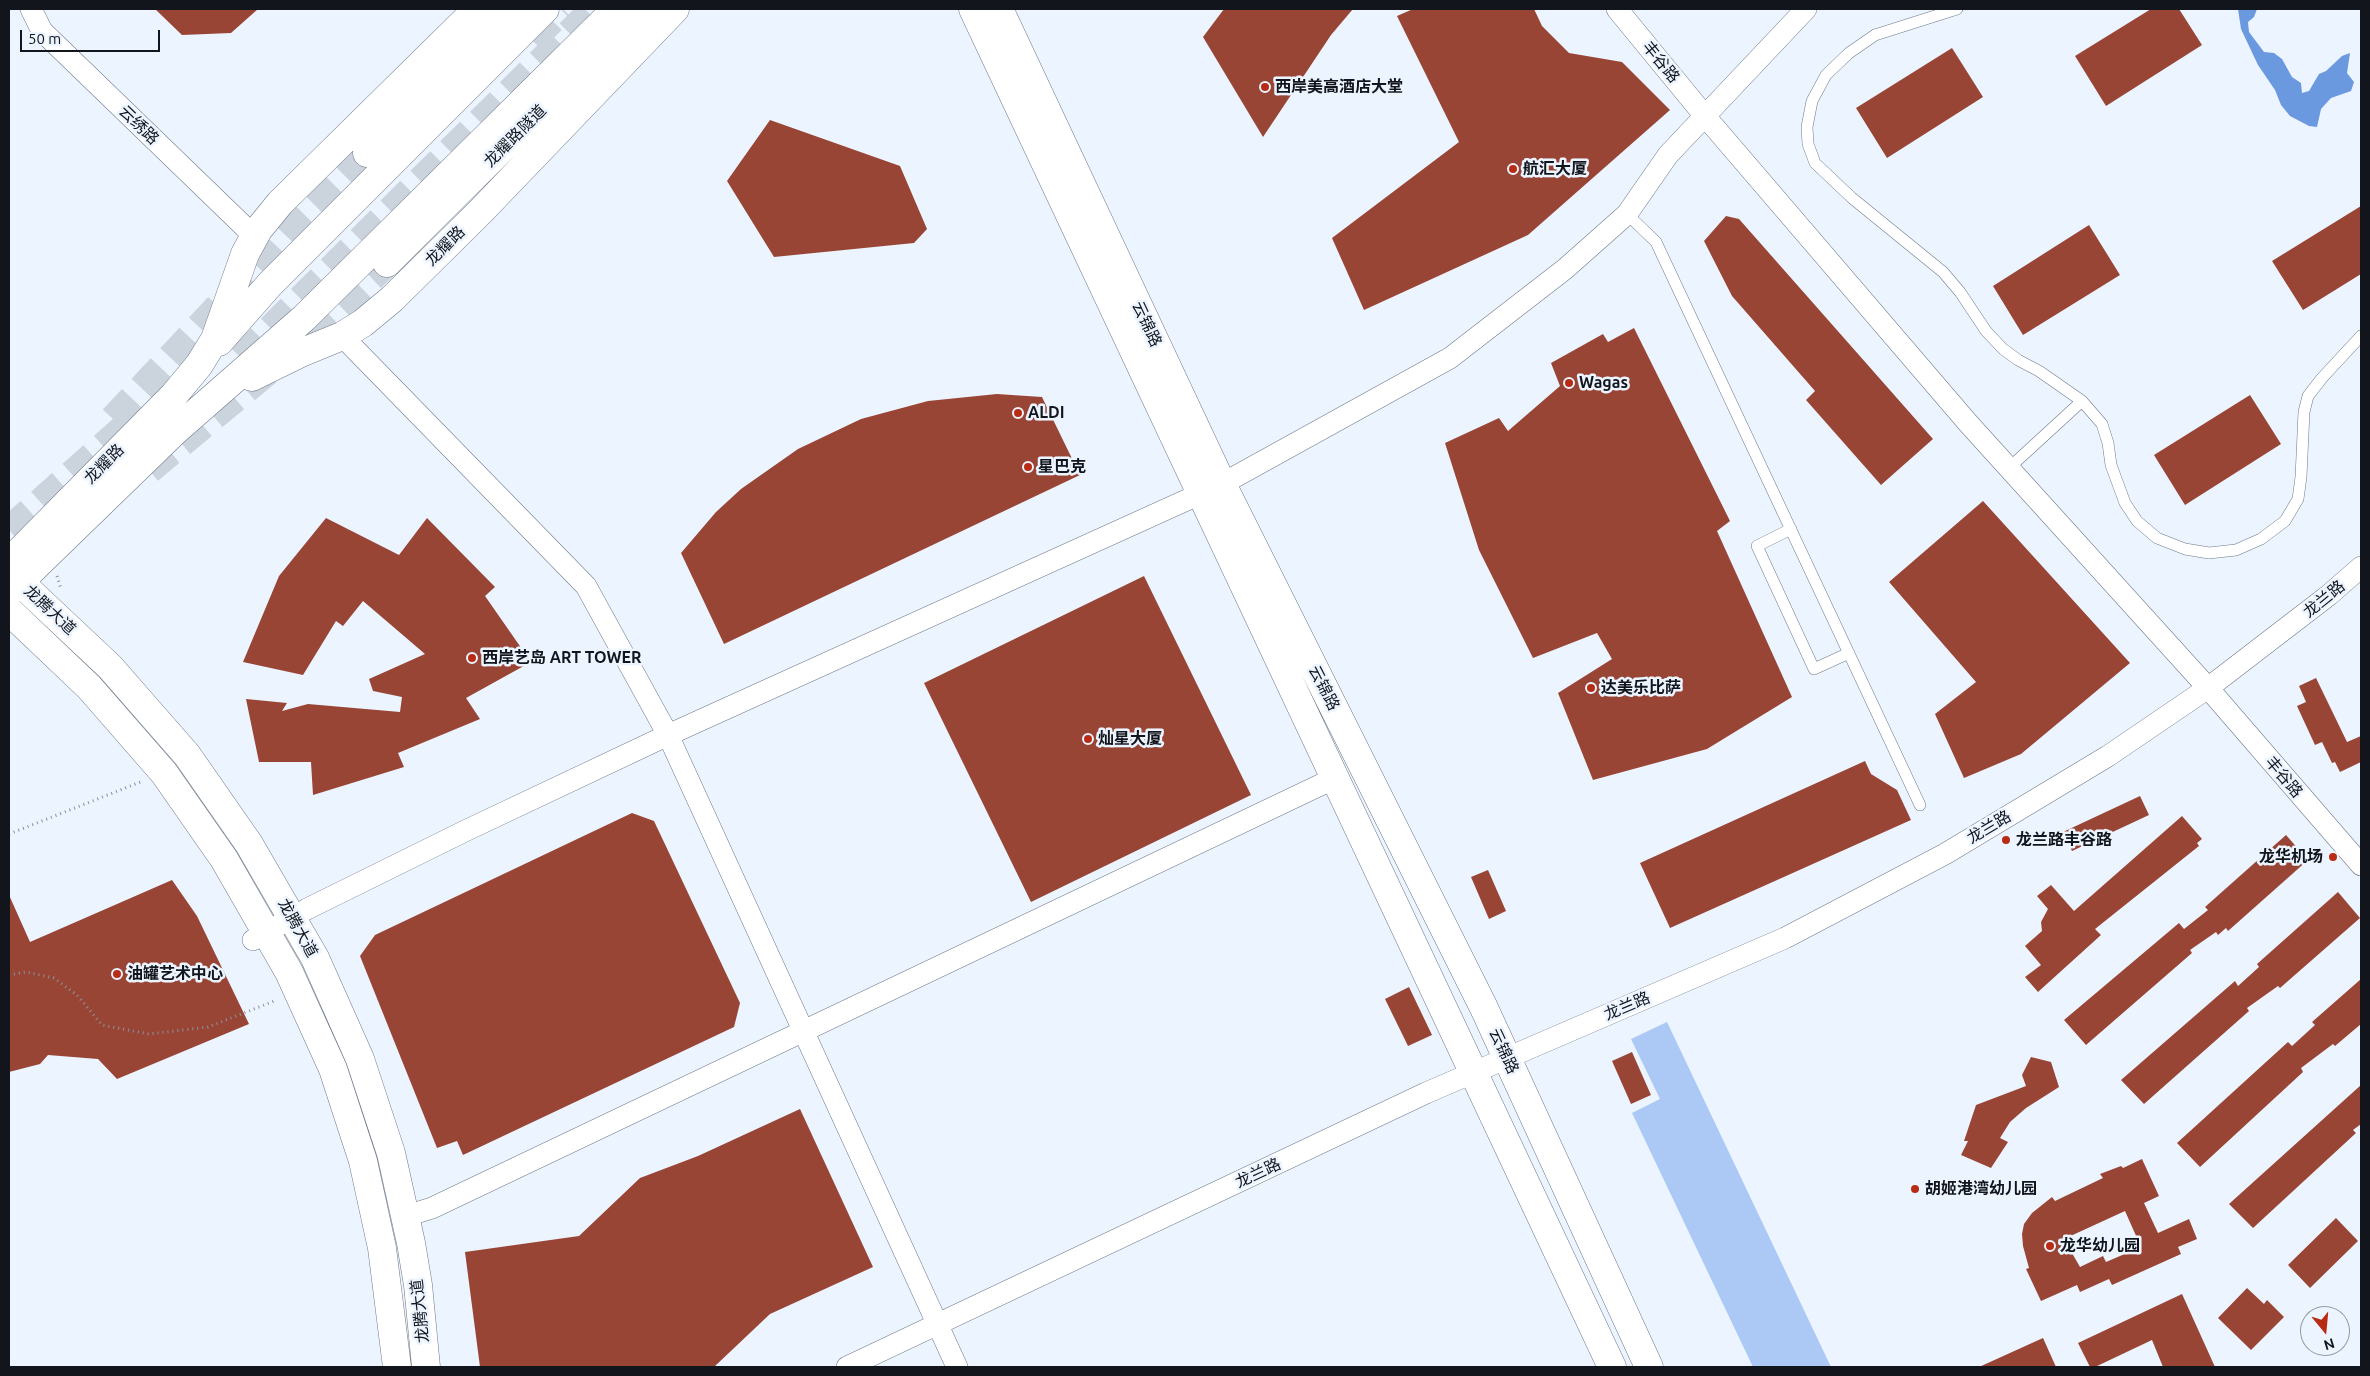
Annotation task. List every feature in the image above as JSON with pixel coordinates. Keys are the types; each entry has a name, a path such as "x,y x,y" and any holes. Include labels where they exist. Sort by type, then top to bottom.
{"main road":[{"name":"龙耀路","path":"199,365 215,339 242,262 255,237 280,203 477,9"},
{"path":"367,152 510,9"},
{"name":"龙耀路","path":"12,577 270,284 545,9"},
{"name":"龙耀路","path":"12,577 304,318 616,9"},
{"name":"龙耀路隧道","path":"388,263 642,9"},
{"name":"龙耀路","path":"175,431 262,371 342,336 363,324 399,293 481,211 675,9"},
{"name":"云锦路","path":"973,9 1211,489 1507,1057 1649,1367"},
{"name":"云锦路","path":"998,9 1211,489 1335,778 1475,1072 1612,1367"},
{"name":"龙腾大道","path":"12,577 110,667 187,755 249,844 333,994 360,1059 391,1153 406,1216 418,1285 426,1367"},
{"name":"龙腾大道","path":"9,611 89,687 164,773 224,859 260,937 299,992 333,1069 363,1161 382,1248 397,1367"}],"street":[{"name":"云绣路","path":"31,9 42,31 255,237"},
{"name":"丰谷路","path":"1617,9 1704,115 2009,468 2208,688 2361,865"},
{"path":"260,937 292,918 467,830 668,735 1211,489 1450,358 1565,269 1627,214 1668,155 1806,9"},
{"path":"342,336 586,586 668,735 957,1367"},
{"name":"龙兰路","path":"847,1367 1426,1094 1507,1057 1785,938 1945,854 2108,756 2208,688 2329,595 2361,567"},
{"path":"406,1216 432,1208 1335,778"}],"lane":[{"path":"1957,9 1875,35 1849,53 1826,75 1812,101 1807,127 1808,144 1815,163 1830,178 1943,272 1960,292 1986,331 2003,349 2082,401 2102,424 2117,485 2125,503 2137,521 2157,538 2185,549 2209,553 2236,550 2261,539 2285,520 2298,499 2302,477 2303,429 2308,396 2361,336"},
{"path":"1627,214 1656,242 1920,805"},
{"path":"2009,468 2082,401"},
{"path":"1791,529 1758,546 1814,669 1849,653"}],"path":[{"path":"9,834 146,780 140,773"},
{"path":"9,975 26,972 54,978 77,994 102,1025 149,1034 208,1027 299,992"}],"shaded area":[{"path":"2238,9 2257,9 2254,17 2248,22 2249,32 2264,52 2274,53 2282,59 2292,77 2301,83 2302,93 2309,91 2319,74 2326,71 2342,56 2350,53 2347,73 2354,82 2351,91 2331,98 2321,109 2317,127 2309,126 2290,116 2281,105 2275,90 2258,65 2241,29"},
{"path":"1667,1022 1831,1367 1753,1367 1632,1113 1660,1099 1631,1039"}],"building":[{"path":"155,9 258,9 231,33 182,35"},
{"name":"西岸美高酒店大堂","path":"1224,9 1353,9 1331,35 1263,137 1203,37"},
{"name":"航汇大厦","path":"1413,9 1534,9 1542,26 1569,53 1622,62 1670,110 1528,235 1364,310 1332,238 1459,142 1397,16"},
{"path":"2151,9 2179,9 2202,45 2106,106 2075,56"},
{"path":"1952,48 1983,97 1887,158 1856,108"},
{"path":"770,120 900,166 927,229 914,243 774,257 727,181"},
{"path":"2361,206 2361,274 2303,310 2272,261"},
{"path":"1726,216 1739,219 1933,439 1881,485 1806,400 1815,391 1732,296 1704,241"},
{"path":"2089,225 2120,275 2023,335 1993,286"},
{"path":"1634,328 1730,521 1717,531 1792,697 1707,749 1593,780 1558,693 1612,659 1597,633 1533,658 1479,550 1445,443 1499,418 1508,431 1560,386 1551,363 1603,334 1608,342"},
{"path":"997,394 1042,397 1080,475 724,644 681,553 716,512 741,489 798,449 861,419 928,401"},
{"path":"2250,395 2281,444 2185,505 2154,455"},
{"path":"1983,501 2130,663 2021,754 1964,778 1935,714 1976,682 1889,582"},
{"name":"西岸艺岛 ART TOWER","path":"326,518 399,555 427,518 495,587 485,596 531,662 466,698 480,719 398,753 404,767 313,795 311,762 259,762 246,699 287,703 282,711 308,704 400,712 402,697 373,691 369,679 425,654 363,601 343,626 336,621 303,675 243,662 279,576"},
{"name":"灿星大厦","path":"1144,576 1251,795 1031,902 924,683"},
{"path":"2316,678 2347,742 2361,736 2361,762 2340,772 2335,762 2332,763 2322,742 2315,745 2297,706 2306,702 2299,686"},
{"path":"1865,761 1871,774 1897,790 1911,820 1670,928 1640,863"},
{"path":"2140,796 2149,815 2072,851 2063,832"},
{"path":"632,813 654,821 740,1003 734,1027 463,1155 457,1141 437,1148 360,956 375,935"},
{"path":"2182,816 2202,839 2197,843 2199,846 2095,929 2101,935 2038,992 2025,977 2041,965 2025,946 2042,931 2041,922 2048,909 2037,896 2051,885 2074,911"},
{"path":"2286,835 2308,860 2228,931 2226,928 2218,935 2216,932 2190,950 2192,953 2086,1045 2064,1020 2179,923 2184,929 2208,910 2205,907"},
{"path":"1488,870 1506,911 1489,919 1471,877"},
{"name":"油罐艺术中心","path":"172,880 197,916 249,1024 117,1079 98,1059 48,1055 40,1064 9,1072 9,895 30,942"},
{"path":"2338,892 2360,918 2280,988 2278,986 2247,1008 2249,1011 2144,1104 2121,1080 2235,981 2238,986 2259,967 2257,964"},
{"path":"2361,979 2361,1024 2335,1046 2333,1044 2301,1068 2303,1072 2200,1167 2177,1143 2288,1042 2292,1046 2315,1025 2312,1022"},
{"path":"1409,987 1432,1035 1408,1046 1385,999"},
{"path":"1632,1052 1651,1095 1631,1104 1612,1061"},
{"path":"2031,1057 2051,1062 2059,1087 2026,1108 2010,1122 2000,1138 2008,1142 1991,1168 1961,1155 1968,1141 1964,1141 1976,1105 2026,1086 2022,1075"},
{"path":"2361,1085 2361,1124 2353,1130 2356,1133 2253,1228 2229,1204"},
{"path":"800,1109 873,1267 770,1314 714,1367 480,1367 465,1252 579,1236 640,1178 698,1156"},
{"path":"2142,1159 2159,1196 2144,1203 2158,1233 2189,1219 2197,1239 2178,1247 2181,1254 2112,1285 2109,1279 2080,1292 2077,1285 2041,1301 2026,1269 2029,1268 2023,1246 2022,1234 2024,1224 2032,1213 2052,1197 2055,1201 2103,1178 2100,1174 2121,1166 2123,1168","holes":["2125,1211 2141,1247 2106,1262 2103,1256 2080,1267 2064,1239"]},
{"path":"2336,1218 2358,1241 2310,1288 2288,1265"},
{"path":"2247,1288 2264,1304 2267,1300 2284,1317 2251,1350 2218,1318"},
{"path":"2182,1294 2215,1367 2163,1367 2152,1340 2095,1367 2090,1367 2078,1343"},
{"path":"2043,1338 2056,1367 1979,1367"}],"tunnel":[{"path":"532,40 563,9"},
{"path":"241,358 594,9"},
{"path":"113,419 294,226 367,153"},
{"path":"149,470 309,337 387,263"},
{"path":"9,530 143,411"}],"place":[{"name":"西岸美高酒店大堂","path":"1265,87"},
{"name":"航汇大厦","path":"1513,169"},
{"name":"Wagas","path":"1569,383"},
{"name":"ALDI","path":"1018,413"},
{"name":"星巴克","path":"1028,467"},
{"name":"西岸艺岛 ART TOWER","path":"472,658"},
{"name":"达美乐比萨","path":"1591,688"},
{"name":"灿星大厦","path":"1088,739"},
{"name":"龙兰路丰谷路","path":"2006,840"},
{"name":"龙华机场","path":"2333,857"},
{"name":"油罐艺术中心","path":"117,974"},
{"name":"胡姬港湾幼儿园","path":"1915,1189"},
{"name":"龙华幼儿园","path":"2050,1246"}]}
